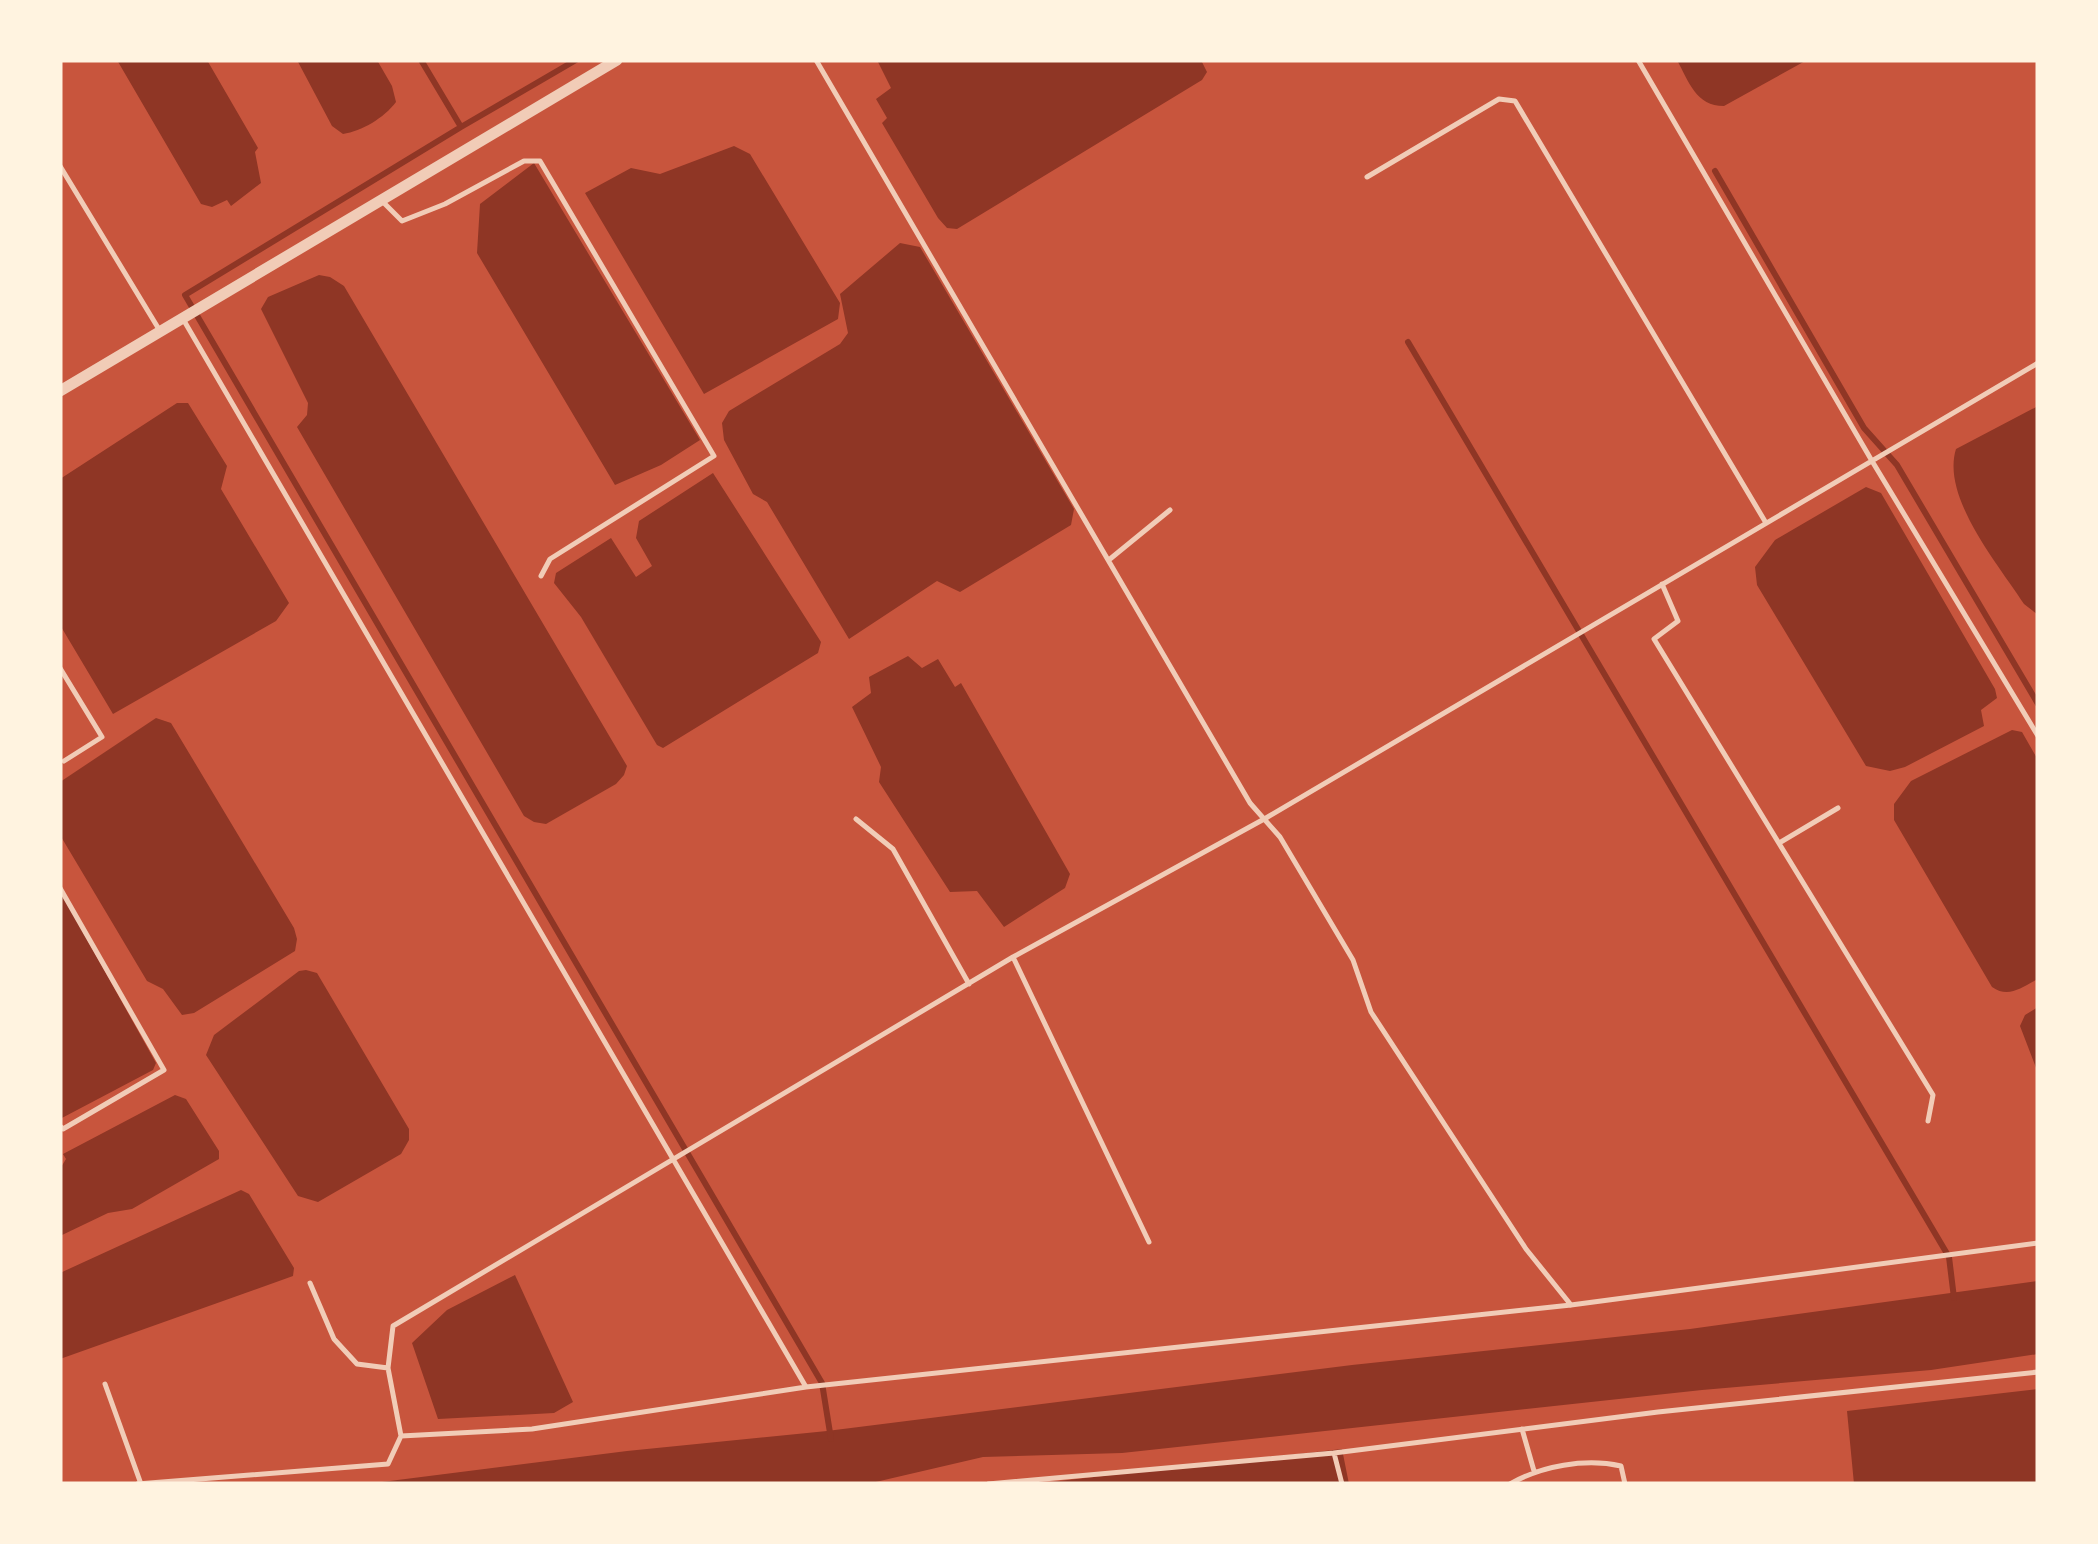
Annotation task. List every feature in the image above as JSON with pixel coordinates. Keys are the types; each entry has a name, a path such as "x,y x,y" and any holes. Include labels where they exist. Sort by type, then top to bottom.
{"street":[{"path":"60,391 617,60"}],"lane":[{"path":"816,60 1250,803 1266,818 1352,960 1371,1012 1526,1249 1571,1304"},
{"path":"1638,60 2038,736"},
{"path":"1366,177 1499,99 1515,101 1766,523"},
{"path":"380,199 402,220 446,204 524,161 540,161 714,456 550,559 541,576"},
{"path":"60,166 160,331"},
{"path":"182,317 806,1387"},
{"path":"105,1384 139,1484 388,1464 400,1436 388,1368 393,1326 969,984 1266,818 2038,363"},
{"path":"1110,558 1170,510"},
{"path":"1662,584 1678,622 1654,639 1933,1095 1928,1122"},
{"path":"60,668 102,737 64,760"},
{"path":"1778,842 1838,808"},
{"path":"856,819 893,849 969,984"},
{"path":"60,888 164,1070 63,1129 60,1126"},
{"path":"1014,958 1149,1242"},
{"path":"400,1436 532,1429 806,1387 1571,1304 2038,1243"},
{"path":"310,1283 334,1339 357,1364 388,1368"},
{"path":"988,1484 1334,1453 1522,1428 2038,1372"},
{"path":"1522,1428 1534,1471"},
{"path":"1334,1453 1342,1484"},
{"path":"1510,1484 1534,1471 1601,1462 1620,1466 1626,1484"}],"shaded area":[{"path":"117,60 207,60 258,148 255,152 261,183 231,206 227,200 212,207 201,204"},
{"path":"297,60 377,60 396,102 372,123 343,134 332,126"},
{"path":"877,60 1201,60 1207,72 1202,80 957,229 947,228 938,218 882,123 887,118 876,99 891,88"},
{"path":"1677,60 1807,60 1724,106 1700,97"},
{"path":"734,146 750,154 840,303 838,319 704,394 585,193 631,168 660,174"},
{"path":"534,163 700,440 661,465 615,485 477,253 480,204"},
{"path":"900,243 920,247 1074,509 1071,525 960,592 937,581 849,639 767,502 753,494 724,440 722,423 729,411 840,344 848,333 840,294"},
{"path":"319,275 344,286 627,766 616,784 546,824 524,816 297,427 307,415 308,403 261,309 268,297"},
{"path":"177,403 188,403 227,466 221,489 289,603 276,621 113,714 60,625 60,479"},
{"path":"2038,406 2038,615 2024,604 1975,530 1964,509 1954,468 1956,449"},
{"path":"713,473 821,642 818,653 663,748 657,745 581,617 554,583 556,573 611,538 636,577 652,566 636,538 639,521"},
{"path":"1866,487 1881,493 1997,698 1981,710 1984,726 1890,771 1866,766 1757,585 1755,567 1775,540"},
{"path":"908,656 922,668 938,659 955,687 961,683 1070,874 1065,888 1004,927 977,891 950,892 879,782 881,767 852,707 871,693 869,677"},
{"path":"156,718 171,723 297,939 295,951 194,1013 182,1015 163,989 147,981 60,835 60,782"},
{"path":"2012,730 2022,732 2038,760 2038,979 2004,992 1992,987 1894,820 1894,804 1911,781"},
{"path":"60,891 156,1063 153,1070 60,1119"},
{"path":"299,971 317,973 409,1129 409,1140 401,1154 318,1202 298,1196 206,1055 214,1035"},
{"path":"2038,1007 2038,1073 2020,1026 2025,1015"},
{"path":"175,1095 186,1099 219,1151 219,1159 132,1209 108,1213 60,1236 60,1169 66,1159 63,1154"},
{"path":"241,1190 249,1194 294,1268 293,1276 60,1359 60,1273"},
{"path":"515,1275 573,1402 554,1413 438,1419 412,1343 447,1310"},
{"path":"2038,1281 2038,1354 1931,1370 1702,1390 1122,1453 983,1457 867,1484 366,1484 1352,1365 1690,1329"},
{"path":"2038,1389 2038,1484 1854,1484 1847,1411"},
{"path":"1342,1449 1349,1484 1032,1484"}],"waterway":[{"path":"421,60 461,127 185,295 822,1383 831,1439"},
{"path":"461,127 576,60"},
{"path":"1715,171 1864,428 1897,465 2038,704"},
{"path":"1408,342 1949,1257 1954,1298"}]}
